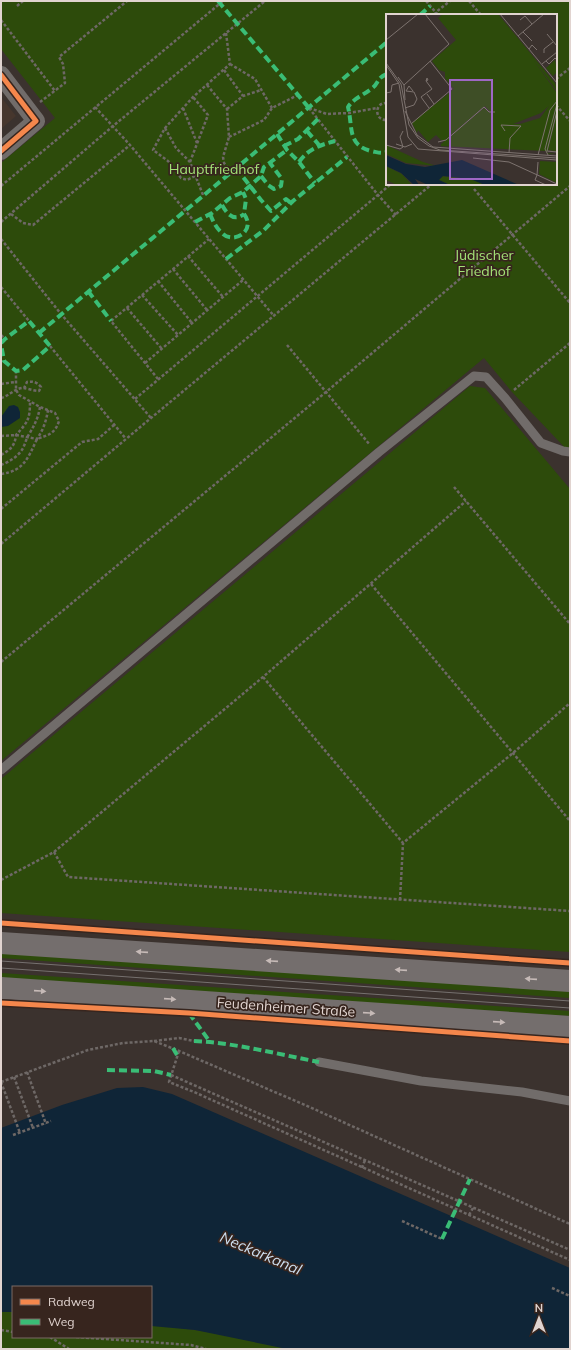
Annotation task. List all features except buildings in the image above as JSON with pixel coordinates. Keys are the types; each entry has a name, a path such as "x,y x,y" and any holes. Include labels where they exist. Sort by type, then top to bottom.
{"main road":[{"path":"1,943 570,981"},
{"name":"Feudenheimer Straße","path":"1,988 570,1027"}],"street":[{"path":"1,75 36,121 1,151"}],"lane":[{"path":"1,770 379,452 474,376 486,377 541,443 570,452"},
{"path":"319,1062 421,1081 522,1092 570,1101"}],"path":[{"path":"17,6 23,1"},
{"path":"28,111 65,83 63,64 59,57 127,1"},
{"path":"1,186 223,1"},
{"path":"1,222 113,126 265,1"},
{"path":"426,1 435,13 450,1"},
{"path":"469,1 480,14"},
{"path":"1,20 55,91"},
{"path":"226,33 230,64"},
{"path":"195,176 187,180 181,178 168,161 153,150 164,128 193,97 230,64"},
{"path":"230,64 255,79 272,108"},
{"path":"557,78 570,68"},
{"path":"224,70 243,96"},
{"path":"206,85 227,109 229,137 223,157 224,163 231,172"},
{"path":"227,109 243,96 261,90"},
{"path":"229,137 264,120 272,108 298,95"},
{"path":"190,162 208,115 193,97"},
{"path":"386,103 377,108 349,113 327,114 309,108 378,195 396,215"},
{"path":"557,106 570,121"},
{"path":"95,107 130,145 274,316"},
{"path":"183,108 197,143"},
{"path":"377,108 376,114 379,119 386,120"},
{"path":"164,128 176,148 190,162 203,195"},
{"path":"11,214 23,223 33,225 130,145"},
{"path":"134,399 390,185"},
{"path":"1,544 431,185"},
{"path":"1,662 326,392 570,186"},
{"path":"474,189 570,303"},
{"path":"1,239 62,314 151,418"},
{"path":"158,379 111,321 209,239"},
{"path":"188,256 222,297"},
{"path":"173,269 208,310"},
{"path":"145,363 243,280"},
{"path":"158,281 192,323"},
{"path":"1,287 29,321"},
{"path":"142,295 178,336"},
{"path":"127,308 162,349"},
{"path":"1,334 5,339"},
{"path":"505,398 570,342"},
{"path":"287,345 371,446"},
{"path":"50,346 126,439"},
{"path":"1,436 16,435 37,439 51,434 56,429 59,421 55,413 40,407 19,394 16,390 16,371"},
{"path":"1,398 16,390 24,388 38,391 41,387 32,381 27,382 24,388"},
{"path":"1,384 15,382"},
{"path":"1,455 10,450 15,442 16,435 24,426 30,415 30,401"},
{"path":"1,465 15,458 22,449 27,437 34,428 40,407"},
{"path":"1,474 9,473 20,467 28,458 37,439 43,431 48,410"},
{"path":"1,509 82,442 98,439 114,425"},
{"path":"454,487 570,624"},
{"path":"1,880 54,852 263,677 466,501"},
{"path":"371,584 570,821"},
{"path":"263,677 404,843 400,900"},
{"path":"404,843 513,753 570,703"},
{"path":"54,852 68,877 570,911"},
{"path":"20,1133 1,1082 88,1050 123,1042 154,1042 179,1038 194,1041"},
{"path":"154,1042 179,1050 305,1105 570,1224"},
{"path":"179,1050 169,1082 570,1260"},
{"path":"27,1072 46,1124"},
{"path":"171,1075 570,1250"},
{"path":"14,1077 33,1128"},
{"path":"266,1124 269,1118"},
{"path":"13,1135 51,1121"},
{"path":"362,1168 365,1160"},
{"path":"469,1215 473,1208"},
{"path":"402,1221 442,1239"},
{"path":"552,1288 570,1296"},
{"path":"1,1330 12,1332"},
{"path":"52,1338 69,1349"},
{"path":"90,1338 191,1345 206,1349"}],"shaded area":[{"path":"1,97 16,116 1,129"}],"green space":[{"path":"1,1 570,1 570,453 512,392 484,358 1,761 1,163 55,118 1,49"},
{"path":"470,386 485,388 570,489 570,952 1,913 1,779"},
{"path":"1,952 570,991 570,998 1,958"},
{"path":"1,973 570,1011 570,1016 1,979"},
{"path":"1,1309 12,1309 12,1338 152,1338 152,1324 259,1339 303,1349 1,1349"}],"water":[{"path":"14,405 18,407 20,418 8,426 1,427 1,417 9,406"},
{"name":"Neckarkanal","path":"143,1087 172,1094 570,1268 570,1349 287,1349 195,1330 152,1326 152,1286 12,1286 12,1312 1,1312 1,1128 62,1105 117,1088"}],"tram line":[{"path":"1,961 570,1001"},
{"path":"1,968 570,1008"}],"marked path":[{"path":"218,1 309,108"},
{"path":"421,14 430,6"},
{"path":"39,333 386,43"},
{"path":"386,74 381,77 374,87 356,99 348,107 354,140 363,148 381,153 386,152"},
{"path":"284,146 298,139 318,119"},
{"path":"307,131 319,145"},
{"path":"277,134 287,150 299,162 315,183"},
{"path":"299,162 306,154 315,148 335,141"},
{"path":"195,222 212,213 230,198 243,192 261,176 264,167 287,150"},
{"path":"226,259 264,230 293,201 347,157"},
{"path":"261,176 268,185 274,189 281,186 282,179 270,163"},
{"path":"236,168 271,211 286,199 291,203"},
{"path":"210,214 218,229 222,233 232,237 237,237 242,234 246,231 248,226 244,214 246,199 243,192"},
{"path":"222,205 231,216 237,217 244,214"},
{"path":"88,291 111,321"},
{"path":"1,343 29,321 50,346 23,370 16,371 4,361 1,344"},
{"path":"189,1013 210,1042"},
{"path":"194,1041 241,1046 319,1062"},
{"path":"173,1048 177,1055"},
{"path":"107,1070 154,1071 171,1075"},
{"path":"442,1239 470,1179"}],"cycle path":[{"path":"1,75 36,121 1,151"},
{"path":"1,923 570,963"},
{"path":"1,1003 189,1013 570,1041"}],"park label":[{"name":"Hauptfriedhof","path":"214,169"},
{"name":"Jüdischer Friedhof","path":"484,264"}]}
